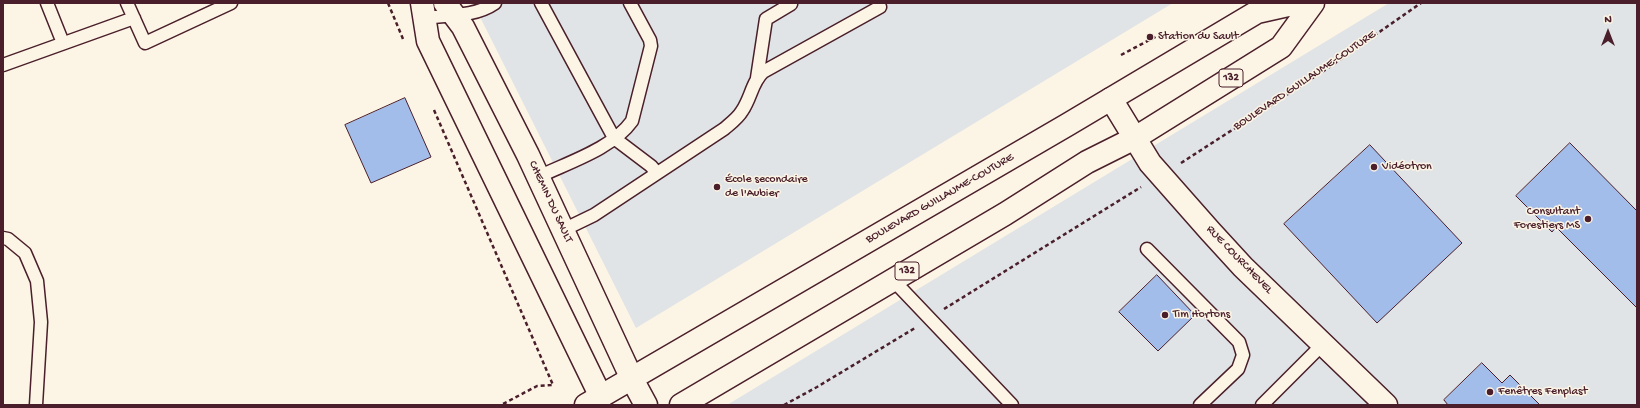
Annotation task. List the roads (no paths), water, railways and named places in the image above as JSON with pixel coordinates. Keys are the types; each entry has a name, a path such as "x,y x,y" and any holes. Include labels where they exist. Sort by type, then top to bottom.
{"main road":[{"name":"BOULEVARD GUILLAUME-COUTURE","path":"598,402 667,357 1111,99 1257,12 1297,3"},
{"name":"132","path":"681,405 1005,214 1087,162 1135,138 1281,47 1313,3"},
{"name":"CHEMIN DU SAULT","path":"450,9 463,27 538,177 632,379 646,405"},
{"path":"423,11 428,41 598,402"},
{"name":"RUE COURCHEVEL","path":"1111,99 1150,163 1238,262 1386,405"}],"lane":[{"path":"47,3 63,43"},
{"path":"127,3 145,43 231,3"},
{"path":"423,11 486,9 495,3"},
{"path":"541,3 614,138 657,173"},
{"path":"538,177 594,152 626,130 632,121 651,46 650,40 630,3"},
{"path":"563,230 594,215 735,120 742,111 757,78 766,19 790,4"},
{"path":"757,78 763,72 880,7"},
{"path":"3,65 134,18"},
{"path":"3,238 8,238 25,253 37,282 40,322 36,405"},
{"path":"1148,248 1239,342 1243,356 1238,368 1200,405"},
{"path":"892,280 1012,405"},
{"path":"1262,405 1323,344"}],"place":[{"name":"Station du Sault","path":"1150,37"},
{"name":"Vidéotron","path":"1374,167"},
{"name":"École secondaire de l'Aubier","path":"717,187"},
{"name":"Consultant Forestiers MS","path":"1588,219"},
{"name":"Tim Hortons","path":"1165,315"},
{"name":"Fenêtres Fenplast","path":"1490,392"}]}
